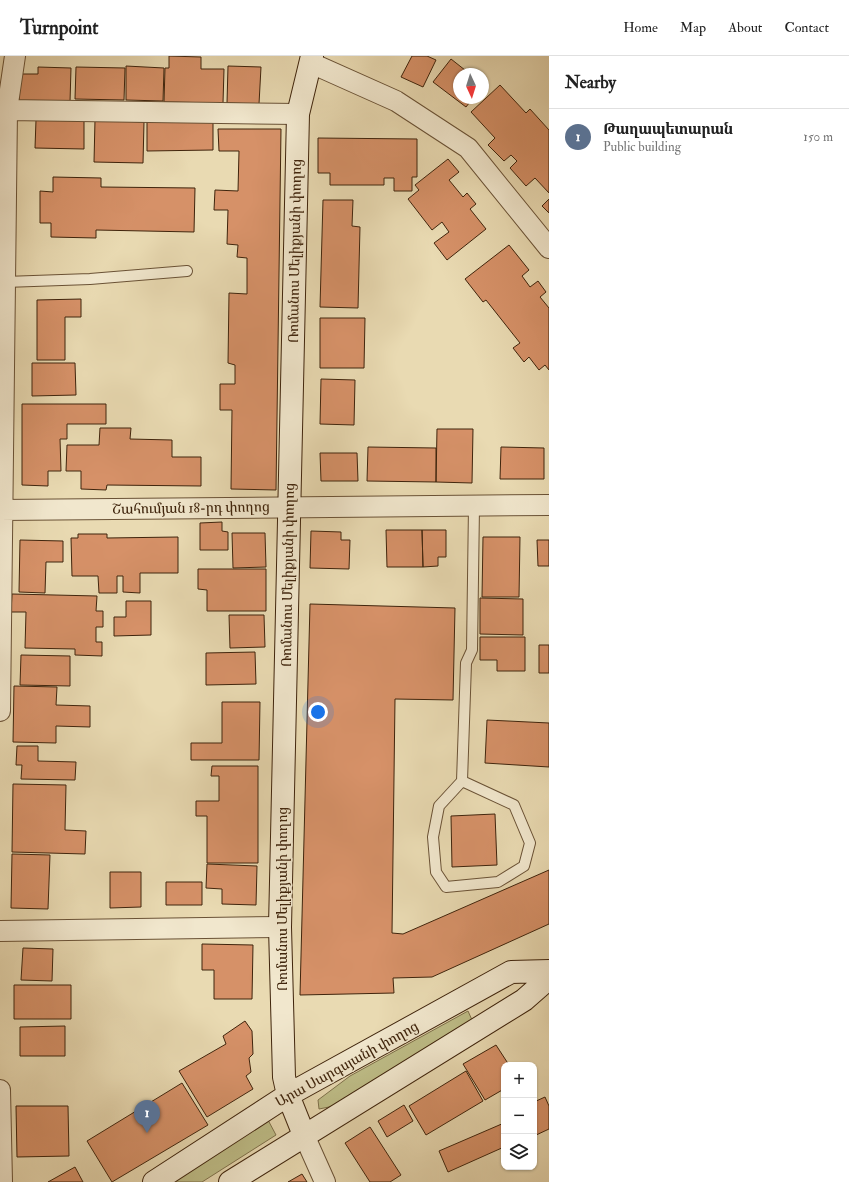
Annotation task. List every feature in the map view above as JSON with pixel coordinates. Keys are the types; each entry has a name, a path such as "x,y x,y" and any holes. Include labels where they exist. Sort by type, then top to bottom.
{"street":[{"path":"0,712 1,510 7,110 15,56"},
{"path":"311,59 396,101 468,148 549,248"},
{"name":"Ռոմանոս Մելիքյանի փողոց","path":"304,1135 288,1095 284,1077 280,927 298,114 311,59"},
{"path":"7,110 298,114"},
{"name":"Շահումյան 18-րդ փողոց","path":"1,510 549,505"},
{"path":"0,931 280,927"},
{"name":"Արա Սարգսյանի փողոց","path":"154,1182 288,1095 511,972 549,971"},
{"path":"230,1182 524,1000 549,978"},
{"path":"0,1090 2,1182"},
{"path":"304,1135 325,1182"}],"lane":[{"path":"5,282 90,279 188,271"},
{"path":"462,781 514,804 530,843 524,866 498,882 446,887 436,872 433,837 439,806 462,781 466,663 472,650 474,506"}],"shaded area":[{"path":"468,1011 472,1020 334,1106 319,1109 318,1100 350,1076"},
{"path":"268,1120 276,1135 202,1182 170,1182"}],"building":[{"path":"169,56 201,57 201,69 224,69 223,103 164,102 165,68 169,68"},
{"path":"412,56 427,56 436,60 423,87 401,77"},
{"path":"451,59 462,68 453,68 453,97 433,82"},
{"path":"126,66 164,68 163,101 126,100"},
{"path":"228,66 261,67 259,104 227,103"},
{"path":"38,67 71,68 70,102 19,101 20,74 38,74"},
{"path":"76,67 125,68 124,100 75,99"},
{"path":"500,85 526,113 530,109 549,130 549,193 535,178 526,186 510,168 517,161 511,155 504,161 488,145 495,138 471,112 480,104 489,104 489,95"},
{"path":"36,120 84,120 84,149 35,148"},
{"path":"95,120 144,122 143,163 94,162"},
{"path":"147,122 213,122 213,150 147,151"},
{"path":"218,129 281,129 276,490 231,489 232,410 220,410 220,384 235,384 235,365 228,363 229,293 247,294 247,258 237,257 238,245 227,244 228,210 214,210 215,190 238,191 239,151 219,151"},
{"path":"318,138 417,139 417,177 412,177 412,191 394,191 394,178 384,178 384,185 330,185 330,173 318,173"},
{"path":"448,159 459,172 449,180 463,197 467,193 476,204 470,209 486,229 447,260 434,243 449,232 442,222 432,230 408,199 419,190 415,185"},
{"path":"53,177 101,178 101,187 195,188 194,232 96,230 96,238 51,237 51,223 40,223 40,191 53,192"},
{"path":"549,199 549,213 542,206"},
{"path":"323,200 353,200 352,226 360,227 358,308 320,307"},
{"path":"509,245 529,270 522,276 530,287 538,281 546,292 540,297 549,308 549,370 545,365 539,370 529,357 524,362 513,348 520,343 486,300 483,302 465,279"},
{"path":"81,299 81,317 65,317 65,360 37,360 37,300"},
{"path":"320,318 365,318 364,368 320,368"},
{"path":"32,363 75,363 76,395 32,396"},
{"path":"321,379 355,380 354,425 320,424"},
{"path":"22,404 106,404 106,424 67,424 67,439 60,439 61,471 48,471 48,486 22,485"},
{"path":"100,428 131,428 130,439 172,440 172,457 201,457 201,486 107,485 106,490 81,489 81,471 66,471 67,445 99,445"},
{"path":"437,429 473,429 472,483 436,482"},
{"path":"368,447 436,448 436,482 367,481"},
{"path":"501,447 544,448 544,479 500,479"},
{"path":"320,453 357,453 358,481 321,481"},
{"path":"222,522 222,531 228,532 228,550 200,550 200,523"},
{"path":"386,530 422,530 423,567 387,567"},
{"path":"422,530 446,530 446,557 438,557 438,566 423,567"},
{"path":"311,531 341,532 341,540 350,540 349,569 310,568"},
{"path":"232,533 265,533 266,567 233,568"},
{"path":"78,534 107,534 107,538 178,537 178,573 140,573 140,593 123,592 123,576 117,576 117,593 99,593 98,576 72,576 71,538 78,538"},
{"path":"483,537 520,537 519,597 482,597"},
{"path":"20,540 63,541 63,562 46,562 45,593 19,592"},
{"path":"537,540 549,540 549,566 538,566"},
{"path":"198,569 266,569 266,611 207,611 207,590 198,589"},
{"path":"12,594 97,596 96,611 103,611 103,627 96,627 96,642 102,642 102,656 75,655 75,649 25,648 26,612 11,612"},
{"path":"480,598 523,599 523,635 480,634"},
{"path":"126,601 151,601 151,635 114,636 114,617 126,617"},
{"path":"310,604 455,608 453,700 395,699 392,933 403,934 549,870 549,924 432,977 393,978 394,993 300,995"},
{"path":"229,615 264,615 265,647 230,648"},
{"path":"480,637 525,637 525,671 497,671 497,660 480,660"},
{"path":"539,645 549,645 549,673 539,673"},
{"path":"255,652 256,684 206,685 206,653"},
{"path":"21,655 70,656 70,686 20,685"},
{"path":"14,686 57,687 56,705 90,706 90,727 56,726 56,743 13,742"},
{"path":"222,702 260,702 259,760 191,760 191,743 222,743"},
{"path":"487,720 549,723 549,767 485,763"},
{"path":"17,746 38,746 38,761 76,762 75,780 21,779 22,765 16,765"},
{"path":"212,766 258,766 258,863 207,863 207,816 196,816 196,801 219,801 219,776 211,776"},
{"path":"13,784 66,785 65,830 86,831 85,854 12,852"},
{"path":"495,814 497,865 452,867 451,816"},
{"path":"12,854 50,855 48,909 11,908"},
{"path":"207,864 257,866 256,905 222,904 222,889 206,888"},
{"path":"110,872 141,872 141,907 110,908"},
{"path":"166,882 202,882 202,905 166,905"},
{"path":"202,944 253,945 252,999 214,999 214,970 202,970"},
{"path":"23,948 53,949 52,981 21,980"},
{"path":"14,985 71,985 71,1019 14,1019"},
{"path":"245,1021 252,1031 253,1054 249,1058 251,1072 246,1076 253,1089 207,1117 179,1071 226,1044 223,1036"},
{"path":"65,1026 65,1056 20,1056 20,1027"},
{"path":"496,1045 507,1062 501,1062 501,1091 485,1100 463,1064"},
{"path":"466,1071 483,1101 426,1135 409,1106"},
{"path":"182,1083 208,1125 112,1182 87,1141"},
{"path":"545,1097 549,1106 549,1129 537,1135 537,1134 537,1101"},
{"path":"404,1105 413,1121 387,1137 378,1121"},
{"path":"16,1106 68,1106 69,1156 17,1157"},
{"path":"501,1124 501,1148 448,1172 439,1151"},
{"path":"370,1127 401,1175 390,1182 370,1182 345,1143"},
{"path":"75,1167 83,1182 48,1182"},
{"path":"302,1174 307,1182 288,1182"}],"place":[{"name":"Թաղապետարան","path":"147,1133"}]}
